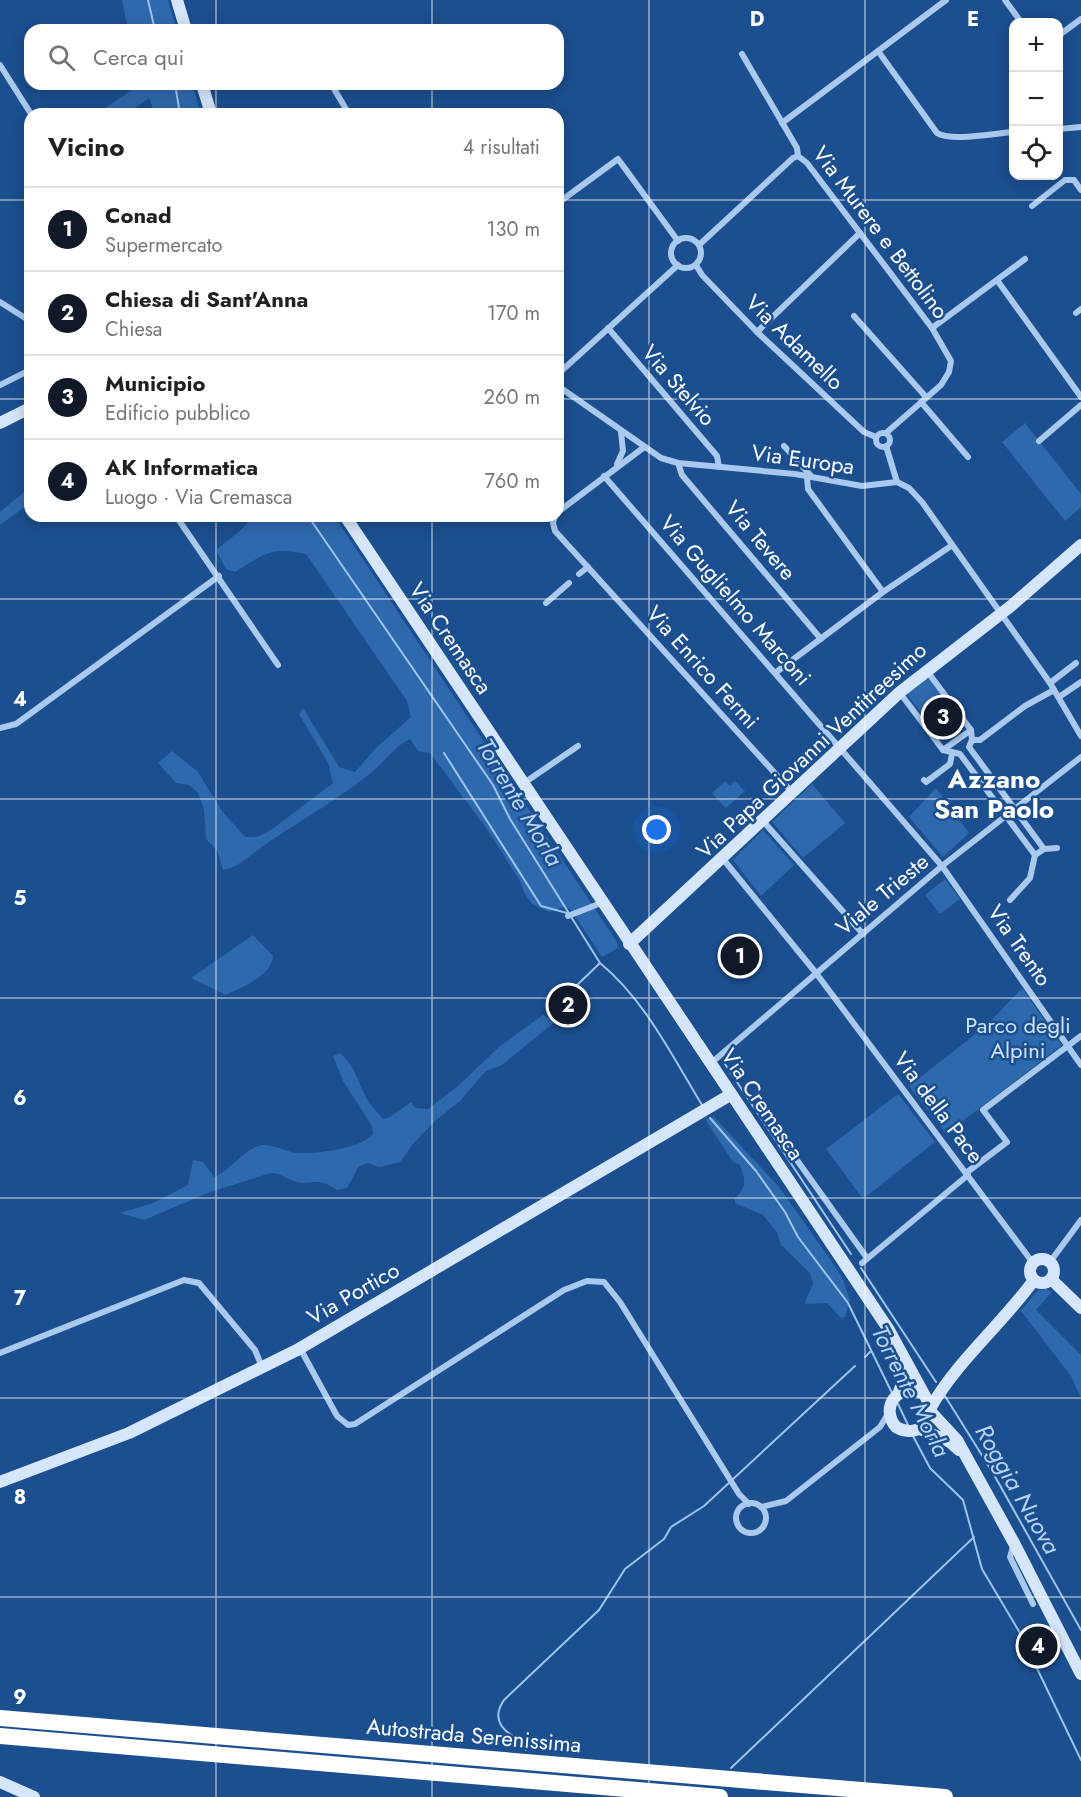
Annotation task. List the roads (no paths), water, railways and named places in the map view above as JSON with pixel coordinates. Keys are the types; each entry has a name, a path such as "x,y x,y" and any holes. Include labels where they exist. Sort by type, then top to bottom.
{"highway":[{"name":"Autostrada Serenissima","path":"0,1718 945,1797"},
{"name":"Autostrada Serenissima","path":"0,1736 720,1797"}],"main road":[{"path":"177,0 184,24"},
{"path":"204,90 209,108"},
{"path":"0,423 24,411"},
{"name":"Via Cremasca","path":"349,522 601,903 889,1330 928,1402 957,1440 1077,1658 1081,1674"},
{"name":"Via Papa Giovanni Ventitreesimo","path":"629,944 926,669 1000,615 1081,545"},
{"path":"710,1108 716,1098 717,1076"},
{"name":"Via Portico","path":"0,1482 129,1433 297,1350 730,1095"},
{"path":"1040,1259 1050,1262 1054,1271 1051,1279 1045,1283 1034,1280 1030,1272 1033,1263 1040,1259"},
{"path":"1051,1279 1081,1308"},
{"path":"914,1431 927,1424 928,1402 1014,1307 1034,1280"},
{"name":"Via Cremasca","path":"889,1330 904,1378 894,1399 894,1424 950,1442 965,1455"},
{"path":"894,1399 910,1389 928,1402"},
{"path":"0,1782 34,1797"}],"street":[{"path":"782,123 946,0"},
{"path":"1005,0 1018,18"},
{"path":"1063,33 1081,19"},
{"path":"878,51 937,134 957,136 1009,132"},
{"name":"Via Murere e Bettolino","path":"742,54 797,148 798,156 807,163 932,328 951,361 950,372 941,386 886,433 880,433 876,437"},
{"path":"0,65 27,108"},
{"path":"335,90 345,108"},
{"path":"1063,129 1081,127"},
{"path":"699,245 793,158 798,156"},
{"path":"564,199 618,159 678,241"},
{"path":"1032,206 1065,180 1074,180 1081,190"},
{"path":"757,332 860,233"},
{"path":"678,241 692,239 699,245 701,253 696,265 687,268 678,266"},
{"path":"678,241 672,253 678,266"},
{"path":"932,328 1024,259"},
{"name":"Via Adamello","path":"696,265 702,275 757,332 864,432 876,437"},
{"path":"564,369 678,266"},
{"path":"997,280 1081,397"},
{"path":"0,302 24,317"},
{"path":"854,316 924,399 968,457"},
{"name":"Via Stelvio","path":"608,328 717,456 719,467"},
{"path":"0,385 24,373"},
{"name":"Via Europa","path":"564,389 643,448 661,458 678,463 810,477 862,486 897,482"},
{"path":"1039,441 1081,405"},
{"path":"615,467 623,451 621,432"},
{"path":"876,437 880,447 886,446 890,443 886,433"},
{"path":"784,446 810,477 808,489 883,592"},
{"path":"886,446 897,482 909,488 922,502 1050,683 1081,736"},
{"path":"564,507 643,448"},
{"name":"Via Tevere","path":"678,463 682,476 821,639"},
{"name":"Via Guglielmo Marconi","path":"604,476 942,866"},
{"path":"180,522 278,665"},
{"name":"Via Enrico Fermi","path":"555,522 555,531 792,793"},
{"path":"775,674 883,592 951,546"},
{"path":"579,574 588,567"},
{"path":"0,728 16,724 219,576"},
{"path":"546,603 569,583"},
{"path":"1050,683 1076,663"},
{"path":"900,692 943,750 952,754 960,754 969,747 972,740 971,730 926,669"},
{"path":"1059,697 1081,682"},
{"path":"972,740 980,740 1024,706 1054,690"},
{"path":"943,750 971,730"},
{"path":"523,784 578,746"},
{"path":"969,747 1044,849"},
{"path":"924,780 926,782 950,764 952,754"},
{"path":"960,754 1035,855"},
{"name":"Viale Trieste","path":"710,1064 942,866 1081,757"},
{"path":"764,821 862,934"},
{"path":"1010,900 1030,878 1035,855 1044,849 1057,848"},
{"name":"Via della Pace","path":"723,859 816,974 1033,1263"},
{"name":"Via Trento","path":"942,866 1081,1065"},
{"path":"567,916 601,903"},
{"path":"779,1135 865,1261 1007,1142 984,1110 1081,1036"},
{"path":"1050,1262 1081,1220"},
{"path":"0,1353 184,1280 199,1283 255,1350 262,1368"},
{"path":"297,1350 301,1350 337,1416 348,1425 355,1424 564,1290 587,1281 604,1282 620,1302 739,1494 750,1503 761,1507 786,1501 879,1427 894,1399"},
{"path":"879,1427 894,1424"},
{"path":"739,1494 740,1509 737,1523 748,1533 762,1528 774,1505"},
{"path":"740,1509 750,1503"},
{"path":"761,1507 766,1519"},
{"name":"Via Cremasca","path":"1014,1543 1010,1557 1033,1604"}],"waterway":[{"name":"Torrente Morla","path":"148,0 154,24"},
{"name":"Torrente Morla","path":"176,90 179,108"},
{"name":"Torrente Morla","path":"312,522 493,785 510,819 600,963 631,994 644,1011 702,1105"},
{"name":"Roggia Nuova","path":"444,753 541,906 567,913"},
{"path":"549,1012 600,963"},
{"name":"Roggia Nuova","path":"725,1064 851,1254"},
{"name":"Torrente Morla","path":"710,1118 756,1171 785,1212 798,1237 848,1303 892,1393"},
{"name":"Roggia Nuova","path":"861,1268 936,1382"},
{"path":"865,1357 871,1351"},
{"path":"526,1750 526,1743 512,1736 499,1721 498,1715 504,1700 599,1610 625,1569 664,1539 671,1527 704,1506 855,1366"},
{"name":"Roggia Nuova","path":"945,1396 993,1473 1081,1630"},
{"name":"Torrente Morla","path":"898,1404 908,1425"},
{"name":"Torrente Morla","path":"913,1436 930,1468 963,1500 982,1569 1020,1633 1081,1760"},
{"path":"731,1768 974,1537"}],"place":[{"name":"Municipio","path":"943,717"},
{"name":"Conad","path":"740,956"},
{"name":"Chiesa di Sant'Anna","path":"568,1005"},
{"name":"AK Informatica","path":"1038,1646"}],"district":[{"name":"Azzano San Paolo","path":"994,794"}],"park label":[{"name":"Parco degli Alpini","path":"1018,1038"}]}
